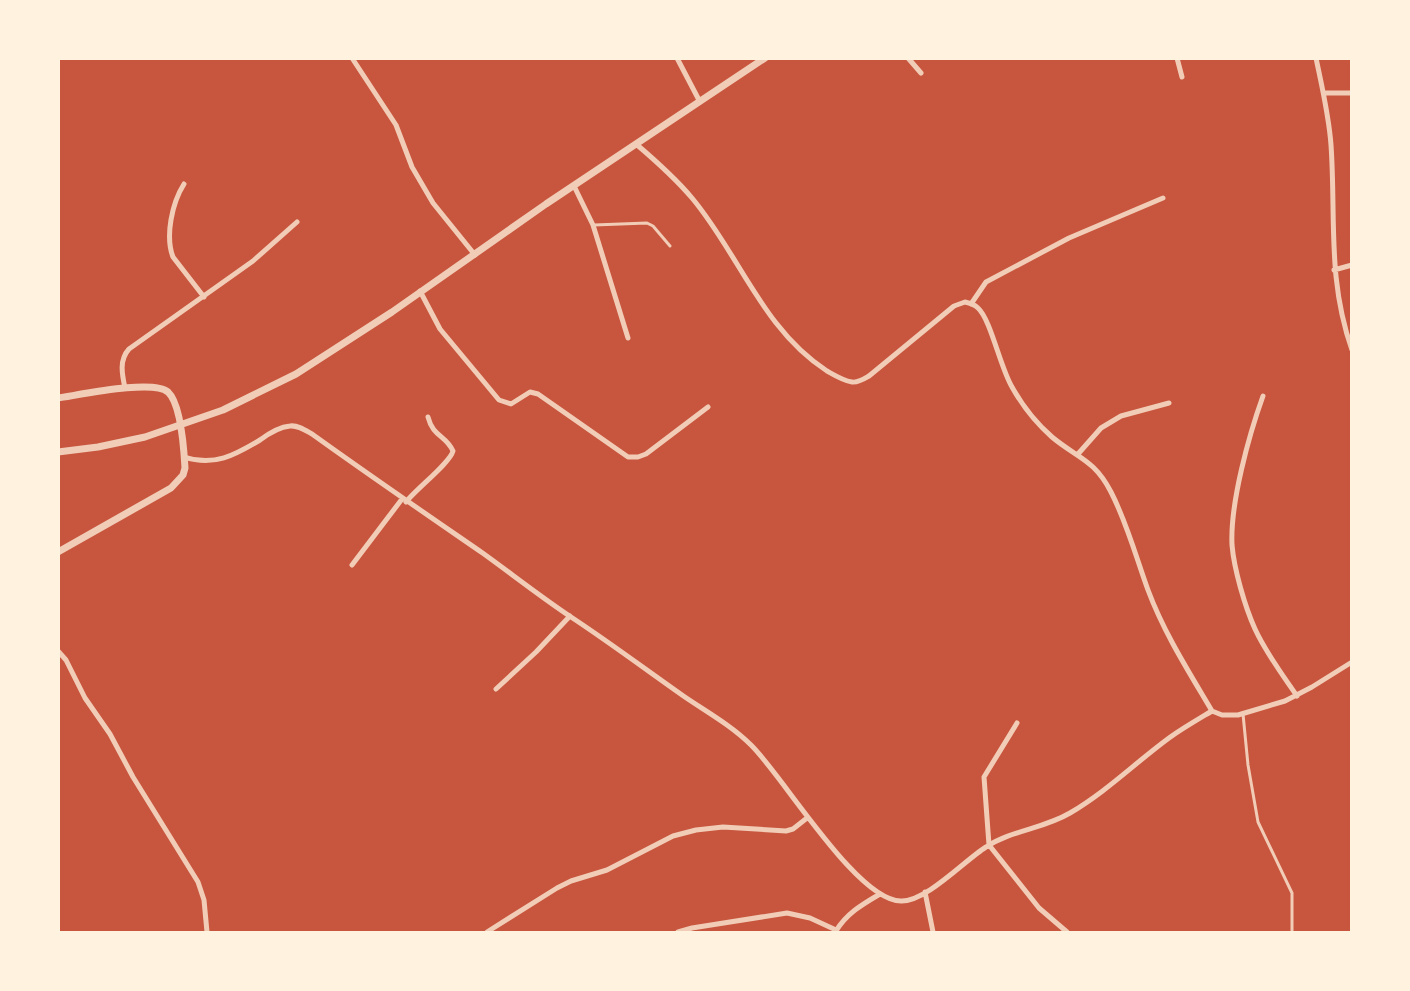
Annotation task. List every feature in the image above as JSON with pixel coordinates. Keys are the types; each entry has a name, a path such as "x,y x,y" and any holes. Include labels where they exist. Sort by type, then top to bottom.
{"street":[{"path":"352,58 396,125 412,167 433,202 475,255"},
{"path":"677,58 700,102"},
{"path":"58,452 146,437 223,410 296,374 366,330 574,186 765,58"},
{"path":"908,58 921,73"},
{"path":"1177,58 1182,77"},
{"path":"1316,58 1324,93 1331,146 1334,270 1338,303 1352,350"},
{"path":"1324,93 1352,93"},
{"path":"636,144 693,199 762,304 786,335 818,365 841,378 852,382 860,381 954,306 965,303 977,307 984,316 1004,372 1023,404 1038,424 1092,464 1112,493 1162,622 1212,711 1229,716 1243,714 1297,696 1352,662"},
{"path":"184,184 171,219 170,250 204,297"},
{"path":"574,186 592,225 628,338"},
{"path":"972,304 986,282 1069,238 1163,198"},
{"path":"125,388 122,376 124,355 136,343 253,261 297,222"},
{"path":"1334,270 1352,266"},
{"path":"420,291 440,329 499,400 511,404 530,392 538,394 628,457 646,454 708,407"},
{"path":"58,398 125,388 162,389 168,393 176,406 185,468 183,476 171,488 58,552"},
{"path":"1263,396 1240,480 1232,548 1254,627 1297,696"},
{"path":"1078,454 1101,428 1121,416 1169,403"},
{"path":"352,565 404,500 452,456 453,451 450,445 434,432 428,417"},
{"path":"184,457 212,462 236,453 282,428 291,426 300,427 312,434 743,738 761,756 807,818 835,851 880,894 897,901 906,902 925,892 989,845 1011,835 1052,823 1096,798 1168,739 1212,711"},
{"path":"496,689 570,616"},
{"path":"58,651 66,660 85,698 110,734 198,882 204,900 207,933"},
{"path":"1017,723 984,777 989,845 1039,908 1067,933"},
{"path":"487,933 557,888 571,881 607,870 673,836 696,830 723,827 786,831 793,829 807,818"},
{"path":"925,892 933,933"},
{"path":"678,933 692,928 787,913 810,918 836,931 855,909 880,894"}],"lane":[{"path":"592,225 647,223 653,226 670,246"},
{"path":"1243,714 1248,765 1258,822 1292,893 1292,933"}]}
